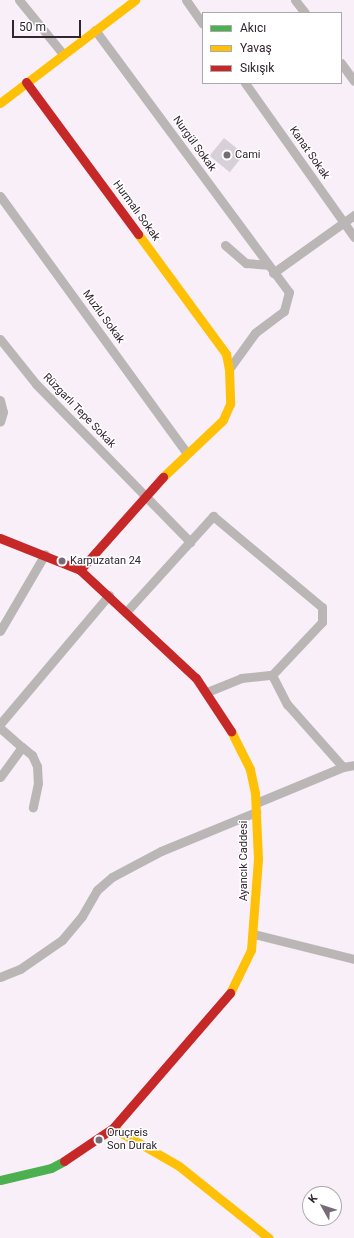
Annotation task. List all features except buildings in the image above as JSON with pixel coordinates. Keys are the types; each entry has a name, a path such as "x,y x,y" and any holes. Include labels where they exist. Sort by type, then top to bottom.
{"street":[{"path":"19,0 63,54"},
{"path":"0,102 135,0"},
{"path":"186,0 202,23"},
{"path":"295,0 304,12"},
{"name":"Nurgül Sokak","path":"95,30 270,269 288,289 288,303 279,316 255,333 229,368"},
{"path":"342,64 354,81"},
{"name":"Hurmalı Sokak","path":"26,82 226,354 229,368"},
{"name":"Kanat Sokak","path":"246,84 354,237"},
{"name":"Muzlu Sokak","path":"0,196 187,453"},
{"path":"225,245 246,263 270,269 344,223 354,215"},
{"name":"Rüzgarlı Tepe Sokak","path":"0,339 36,384 190,542"},
{"path":"80,570 144,496 226,415 230,404 229,368"},
{"path":"0,400 2,412 0,422"},
{"path":"126,612 213,516 322,607 322,622 272,675 241,678 207,692"},
{"name":"Ayancık Caddesi","path":"0,538 45,554 80,570 109,595 196,678 207,692 246,758 256,808 258,880 254,934 247,962 230,994 113,1128 51,1168 0,1180"},
{"path":"0,631 45,554"},
{"path":"0,724 109,595"},
{"path":"272,675 287,704 343,767"},
{"path":"0,728 32,755 38,770 33,808"},
{"path":"0,777 22,747"},
{"path":"0,977 20,969 62,940 80,920 98,890 112,876 162,851 343,767 354,766"},
{"path":"254,934 354,959"},
{"path":"113,1128 179,1166 269,1238"}],"traffic: fast":[{"path":"0,1180 51,1168 64,1161"}],"traffic: slow":[{"path":"0,103 135,0"},
{"path":"138,234 226,354 229,369 230,404 223,420 163,477"},
{"path":"230,993 251,950 258,859 255,793 250,769 231,731"},
{"path":"113,1128 179,1166 269,1238"}],"traffic: jam":[{"path":"26,82 138,234"},
{"path":"80,570 163,477"},
{"path":"0,538 80,570 196,678 231,731"},
{"path":"64,1161 113,1128 230,993"}],"place":[{"name":"Cami","path":"227,155"},
{"name":"Karpuzatan 24","path":"62,561"},
{"name":"Oruçreis Son Durak","path":"99,1140"}]}
